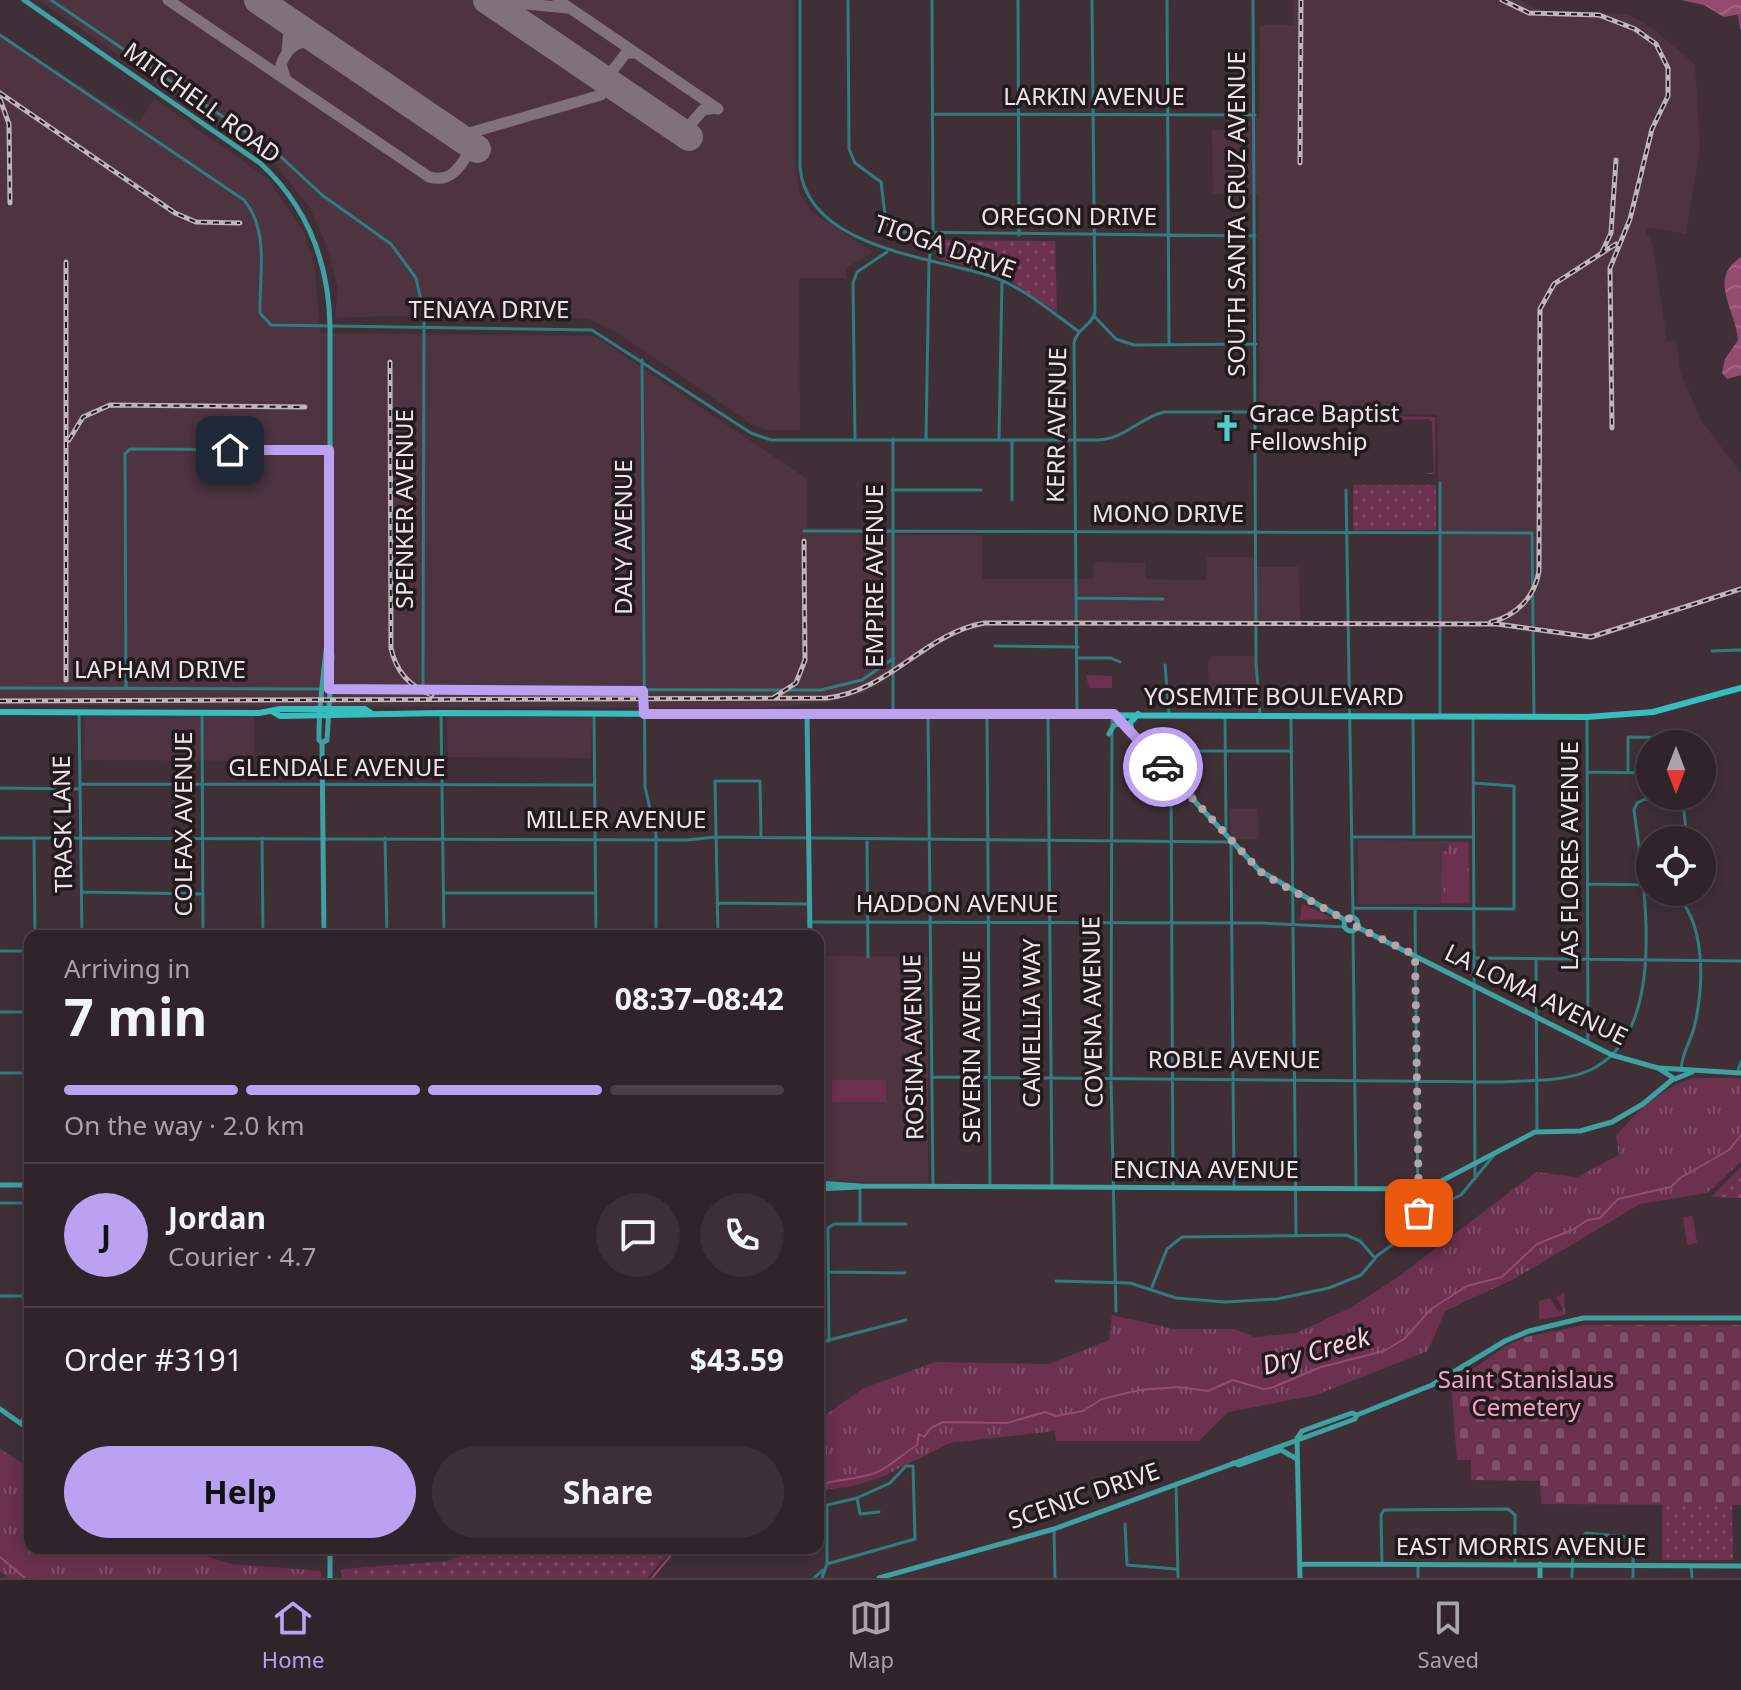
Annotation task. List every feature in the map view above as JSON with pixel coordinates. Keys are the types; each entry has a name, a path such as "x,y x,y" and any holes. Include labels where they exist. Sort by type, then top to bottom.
{"main road":[{"name":"MITCHELL ROAD","path":"24,0 248,153 287,191 318,250 329,289 330,327 328,650 319,689 318,713 319,740 322,743 327,740 332,656 328,650"},
{"name":"YOSEMITE BOULEVARD","path":"0,712 202,713 273,712 280,709 327,713 365,709 372,714 1587,717 1653,712 1739,689"},
{"path":"807,714 810,930"},
{"path":"1114,714 1263,874 1345,924 1353,917"},
{"path":"1132,733 1130,725 1138,714"},
{"path":"1109,734 1115,724 1124,725"},
{"path":"322,743 324,930"},
{"path":"1353,917 1355,928"},
{"name":"LA LOMA AVENUE","path":"1345,924 1415,955 1612,1055 1675,1072"},
{"path":"1537,1131 1567,1133 1601,1126 1632,1111 1675,1072 1739,1073"},
{"name":"ENCINA AVENUE","path":"824,1186 1431,1188 1537,1131"},
{"path":"0,1185 24,1185"},
{"name":"SCENIC DRIVE","path":"879,1578 1054,1529 1297,1438 1302,1431 1352,1413 1357,1415 1450,1376 1505,1341 1529,1331 1583,1318 1741,1318"},
{"path":"0,1409 24,1426"},
{"path":"1297,1438 1300,1578"},
{"path":"1232,1462 1239,1465 1281,1450 1298,1459"},
{"path":"330,1554 330,1578"},
{"name":"EAST MORRIS AVENUE","path":"1300,1564 1741,1566"},
{"path":"1540,1564 1540,1578"}],"street":[{"name":"SPENKER AVENUE","path":"51,0 278,154 322,195 391,244 416,278 422,297 424,328 423,690"},
{"name":"TIOGA DRIVE","path":"800,0 800,163 804,189 823,212 864,240 888,251 1002,281 1078,331"},
{"name":"OREGON DRIVE","path":"848,0 849,149 855,163 883,185 886,223 900,232 1255,236"},
{"path":"926,439 929,261 933,234 932,0"},
{"path":"1018,0 1019,235"},
{"path":"1092,0 1094,317 1122,342 1256,344"},
{"path":"1167,0 1169,345"},
{"name":"SOUTH SANTA CRUZ AVENUE","path":"1253,0 1258,532 1256,674 1260,715"},
{"name":"TENAYA DRIVE","path":"0,35 244,200 259,229 259,310 263,320 272,326 585,329 600,333 757,436 779,441 1114,438 1164,412 1289,412"},
{"name":"LARKIN AVENUE","path":"932,114 1255,115"},
{"path":"855,440 853,282 857,272 888,251"},
{"path":"999,439 1002,281"},
{"name":"KERR AVENUE","path":"1077,714 1074,343 1078,331 1094,317"},
{"name":"DALY AVENUE","path":"642,360 645,787 656,839 656,930"},
{"name":"EMPIRE AVENUE","path":"893,439 893,714"},
{"path":"1012,440 1012,500"},
{"path":"126,688 125,454 130,449 329,450"},
{"path":"1440,483 1440,716"},
{"path":"892,490 981,490"},
{"path":"1346,490 1353,917"},
{"name":"MONO DRIVE","path":"804,531 1532,533 1534,716"},
{"path":"1076,598 1163,599"},
{"path":"995,646 1078,647"},
{"path":"1712,651 1741,650"},
{"path":"329,689 832,689 862,680 894,658"},
{"path":"1078,658 1109,658 1120,662"},
{"path":"1165,665 1169,714"},
{"name":"LAPHAM DRIVE","path":"0,688 319,689"},
{"name":"TRASK LANE","path":"79,712 82,930"},
{"name":"COLFAX AVENUE","path":"202,713 203,930"},
{"path":"441,713 444,930"},
{"path":"594,714 596,930"},
{"name":"SEVERIN AVENUE","path":"987,714 990,1187"},
{"name":"CAMELLIA WAY","path":"1048,714 1052,1187"},
{"name":"COVENA AVENUE","path":"1114,714 1109,734 1116,1311"},
{"name":"ROSINA AVENUE","path":"928,715 933,1187"},
{"path":"1225,715 1226,836"},
{"path":"1291,716 1296,1235"},
{"path":"1413,716 1414,837"},
{"path":"1473,716 1477,1081 1475,1179"},
{"name":"LAS FLORES AVENUE","path":"1587,717 1588,1042"},
{"path":"1628,773 1628,737 1636,737"},
{"path":"1193,800 1193,751 1292,751"},
{"path":"1587,772 1636,773"},
{"path":"1171,776 1173,1188"},
{"path":"718,930 715,781 760,781 761,838"},
{"path":"1354,908 1515,908 1514,801 1511,783 1474,783"},
{"name":"GLENDALE AVENUE","path":"0,788 594,785"},
{"path":"1636,826 1634,810 1637,803 1645,799 1680,800 1685,807 1686,826"},
{"name":"MILLER AVENUE","path":"0,838 716,837 867,841 1231,842"},
{"path":"1353,837 1474,837"},
{"path":"34,838 35,930"},
{"path":"262,838 263,930"},
{"path":"385,838 387,930"},
{"path":"867,841 868,957"},
{"path":"1231,842 1234,1188"},
{"path":"1588,884 1636,884"},
{"path":"81,892 202,894"},
{"path":"444,893 595,893"},
{"path":"717,903 809,904"},
{"path":"1612,1055 1627,1039 1638,1016 1643,960 1643,906"},
{"path":"1675,1072 1695,1021 1698,960 1692,914 1685,906"},
{"path":"1415,909 1415,1080 1420,1214"},
{"name":"HADDON AVENUE","path":"809,922 1345,924"},
{"path":"1355,928 1356,1189"},
{"path":"0,951 24,951"},
{"path":"1475,958 1741,961"},
{"path":"1536,959 1537,1131"},
{"path":"0,1012 24,1012"},
{"name":"ROBLE AVENUE","path":"932,1077 1477,1081 1583,1074 1612,1055"},
{"path":"1739,1073 1741,1062"},
{"path":"0,1073 24,1073"},
{"path":"1056,1281 1116,1281 1151,1288 1176,1298 1208,1302 1277,1299 1351,1281 1399,1241 1420,1214 1455,1199 1496,1153"},
{"path":"860,1186 860,1224"},
{"path":"0,1203 24,1203"},
{"path":"829,1341 830,1226 906,1224"},
{"path":"1151,1288 1167,1249 1182,1237 1352,1236 1375,1258"},
{"path":"828,1272 905,1273"},
{"path":"0,1296 24,1296"},
{"path":"824,1342 906,1320"},
{"path":"20,1423 24,1417"},
{"path":"814,1578 827,1564 827,1505 857,1498 890,1483 910,1465 916,1473 915,1539 827,1564"},
{"path":"1176,1483 1178,1578"},
{"path":"857,1498 860,1514 879,1512"},
{"path":"1382,1564 1381,1515 1384,1510 1508,1509 1515,1515 1515,1564"},
{"path":"1125,1524 1127,1565 1178,1569"},
{"path":"1054,1529 1055,1578"},
{"path":"1572,1578 1574,1542 1586,1533 1627,1537 1633,1546 1633,1578"},
{"path":"1418,1564 1418,1578"},
{"path":"1691,1565 1692,1578"},
{"path":"822,1578 823,1570"}],"shaded area":[{"path":"39,0 795,0 795,157 799,192 812,212 873,252 846,268 846,278 799,278 800,430 768,430 753,425 613,330 588,319 424,315 335,318 338,288 327,247 310,208 275,164"},
{"path":"1293,0 1521,0 1542,11 1628,14 1653,29 1695,64 1700,146 1686,234 1647,227 1646,232 1653,246 1667,341 1676,340 1681,375 1701,420 1741,473 1741,587 1596,634 1504,622 1440,621 1437,415 1260,409 1258,194 1213,194 1212,130 1227,130 1227,120 1259,118 1260,25 1293,25"},
{"path":"0,36 139,123 154,98 268,179 304,232 315,268 320,333 595,336 807,479 807,528 892,528 893,535 982,535 982,579 1093,579 1094,562 1145,563 1146,579 1206,580 1207,557 1255,557 1256,567 1299,567 1300,623 994,626 964,631 930,646 864,693 826,702 764,708 0,705"},
{"path":"1212,656 1255,656 1257,711 1209,711 1208,661"},
{"path":"254,715 254,761 84,760 84,716"},
{"path":"447,716 592,717 591,758 448,757"},
{"path":"1229,809 1258,809 1259,839 1231,839"},
{"path":"1358,840 1469,841 1471,904 1358,904"},
{"path":"824,956 928,957 928,1183 824,1181"}],"green space":[{"path":"943,240 1055,241 1057,312 1003,276 940,259 936,248"},
{"path":"1390,416 1435,417 1435,474 1425,474 1434,472 1432,422 1428,419 1384,421"},
{"path":"1353,485 1436,485 1436,530 1353,530"},
{"path":"1086,675 1112,676 1112,688 1089,688"},
{"path":"1448,843 1468,843 1469,886 1452,903 1441,903 1442,851 1448,851"},
{"path":"1469,874 1469,903 1441,903 1449,881"},
{"path":"1302,904 1335,919 1300,920"},
{"path":"1694,1078 1741,1078 1741,1162 1707,1193 1640,1204 1514,1279 1445,1311 1428,1351 1316,1395 1228,1412 1199,1441 1056,1441 1055,1431 950,1443 884,1476 857,1485 824,1490 824,1416 864,1388 935,1362 1049,1364 1109,1340 1112,1315 1175,1329 1235,1329 1255,1337 1296,1333 1352,1307 1398,1277 1536,1172 1577,1177 1619,1155 1616,1136 1651,1101"},
{"path":"832,1080 886,1080 886,1102 832,1102"},
{"path":"1741,1167 1741,1198 1711,1197"},
{"path":"1693,1216 1697,1243 1687,1245 1683,1217"},
{"path":"1564,1292 1565,1315 1539,1320 1539,1301 1550,1298 1559,1312 1563,1309 1556,1298"},
{"name":"Saint Stanislaus Cemetery","path":"1585,1325 1741,1325 1741,1505 1541,1504 1540,1481 1471,1480 1471,1460 1457,1460 1451,1384 1506,1346 1526,1337"},
{"path":"0,1449 24,1464 24,1554 199,1554 232,1564 321,1571 321,1578 9,1578 0,1572"},
{"path":"1662,1504 1732,1505 1733,1560 1662,1560"},
{"path":"465,1554 669,1554 647,1578 342,1578 341,1569 447,1561"}],"water":[{"path":"1681,0 1741,0 1741,14 1724,17 1704,5"},
{"path":"1741,257 1741,375 1727,379 1722,373 1725,359 1738,340 1726,296 1726,275"}],"waterway":[{"name":"Dry Creek","path":"1739,14 1741,28"},
{"name":"Dry Creek","path":"824,1484 881,1470 917,1445 919,1434 924,1437 931,1428 943,1422 1007,1423 1045,1412 1056,1416 1083,1411 1102,1399 1140,1390 1179,1387 1208,1391 1233,1380 1263,1389 1271,1388 1321,1367 1384,1351 1404,1339 1431,1309 1467,1286 1502,1277 1537,1244 1588,1220 1600,1218 1618,1199 1671,1187 1680,1178 1729,1150 1741,1135"},
{"name":"Dry Creek","path":"652,1578 672,1554"},
{"name":"Dry Creek","path":"0,1557 25,1578"}],"taxiway":[{"path":"168,0 429,177 451,175 473,146"},
{"path":"487,0 567,8"},
{"path":"558,0 718,109"},
{"path":"280,15 289,29 287,52"},
{"path":"286,80 281,65 292,48 302,42 323,44"},
{"path":"459,136 601,95 607,86 599,76 610,74 626,53 636,53"},
{"path":"674,127 688,127 703,110 717,108"}],"runway":[{"path":"258,0 477,149"},
{"path":"487,0 689,137"}],"railway":[{"path":"1300,163 1301,0"},
{"path":"1502,0 1529,13 1599,15 1635,29 1656,44 1668,68 1668,96 1652,129 1630,219 1610,268 1612,428"},
{"path":"0,93 175,213 196,222 240,223"},
{"path":"0,99 9,124 10,203"},
{"path":"1602,252 1611,233 1616,160"},
{"path":"1491,622 1523,604 1533,589 1539,571 1540,309 1554,284 1616,244"},
{"path":"66,262 66,680"},
{"path":"390,362 391,648 405,678 432,695"},
{"path":"69,440 83,417 110,405 305,407"},
{"path":"773,698 796,683 805,660 804,541"},
{"path":"0,701 827,698 869,685 943,638 984,623 1497,624 1591,637 1741,589"}],"way so far":[{"path":"1163,767 1231,842 1270,879 1345,920 1353,917 1357,927 1415,955 1419,1213"}],"place":[{"name":"Grace Baptist Fellowship","path":"1227,428"}],"route":[{"path":"230,450 329,450 328,650 332,656 329,689 643,691 644,714 1114,714 1163,767"}]}
